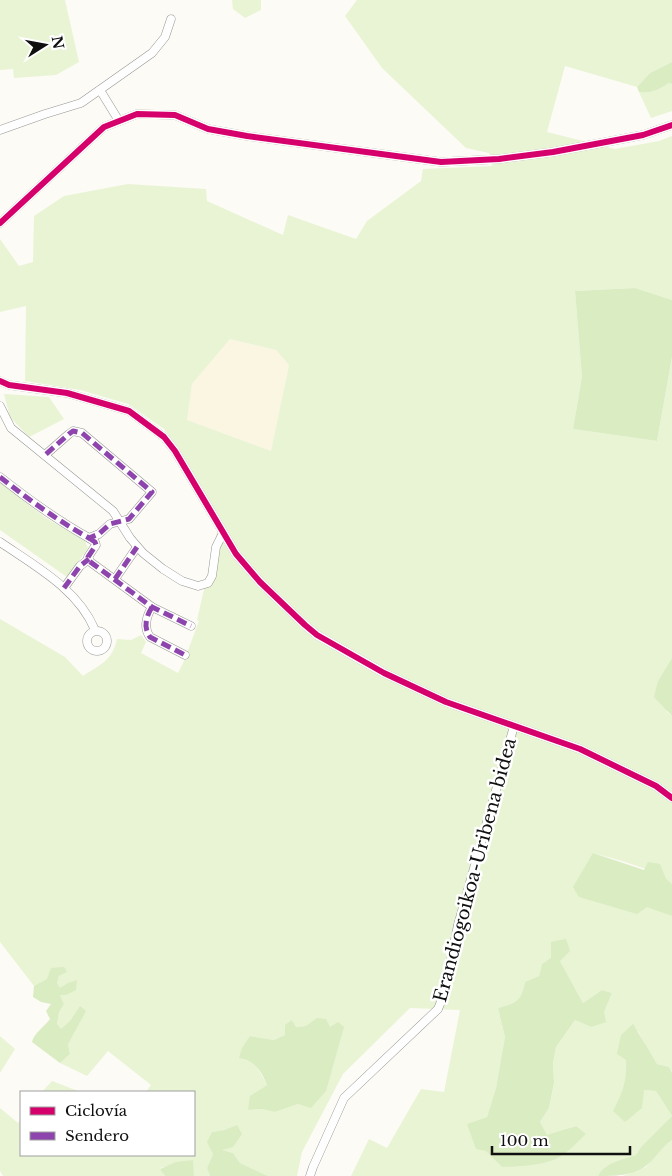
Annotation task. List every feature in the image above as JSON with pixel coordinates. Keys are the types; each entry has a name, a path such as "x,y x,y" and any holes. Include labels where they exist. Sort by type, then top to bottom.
{"street":[{"path":"0,130 81,103 152,53 166,37 171,19"},
{"path":"100,90 119,121"},
{"path":"0,223 104,127 137,114 175,115 208,129 247,136 441,162 499,159 553,152 643,135 672,125"},
{"path":"0,381 9,385 67,393 129,411 164,436 175,451 236,554 260,582 317,635 384,673 446,702 588,753 656,786 672,798"},
{"path":"0,406 11,428 113,511 137,547 163,569 182,581 198,586 208,583 212,576 216,547 222,533"},
{"path":"45,455 73,431 82,433 152,492 129,518 110,524 99,534 89,538"},
{"path":"0,478 36,506 95,542 96,545 89,559 80,566 64,588"},
{"path":"0,542 64,588 90,618 95,630"},
{"path":"115,579 137,547"},
{"path":"89,559 152,607 191,626"},
{"path":"152,607 147,616 146,626 150,637 185,655"},
{"name":"Erandiogoikoa-Uribena bidea","path":"310,1176 312,1167 344,1098 438,1009 444,994 460,918 514,726"}],"shaded area":[{"path":"230,339 276,350 289,365 271,451 187,420 192,384"}],"green space":[{"path":"0,0 65,0 79,62 56,75 14,78 13,69 0,70"},
{"path":"232,0 261,0 261,10 245,18 233,9"},
{"path":"357,0 672,0 672,62 650,73 637,87 565,66 547,132 615,149 659,141 672,136 672,300 635,288 575,291 582,377 573,429 657,441 672,357 672,658 658,681 667,712 672,716 672,884 645,869 594,853 647,906 672,916 672,1073 669,1067 657,1064 638,1031 626,1060 623,1092 656,1091 672,1116 641,1147 636,1155 609,1165 598,1176 351,1176 369,1139 387,1148 421,1089 444,1092 460,1010 410,1008 343,1074 302,1152 297,1176 268,1176 240,1163 233,1153 221,1150 237,1125 212,1132 213,1154 207,1168 210,1176 194,1176 192,1160 160,1168 165,1176 3,1176 0,1171 0,1108 18,1123 20,1120 20,1156 195,1156 195,1091 147,1091 151,1085 108,1051 87,1076 60,1063 70,1054 68,1044 80,1006 61,1030 57,1024 59,1012 64,1004 60,995 68,983 60,989 57,983 59,976 67,972 34,986 0,942 0,619 65,657 83,676 109,657 117,639 131,640 141,635 146,642 141,653 178,673 199,621 197,620 220,519 186,461 164,429 128,404 80,390 25,381 26,306 0,312 0,239 19,266 33,262 34,216 64,196 128,184 206,189 207,201 283,235 288,215 356,239 367,221 421,181 423,169 492,166 489,153 466,148 382,68 345,16","holes":["230,339 276,350 289,365 271,451 187,420 192,384","552,958 560,961 583,1003 602,990 612,993 604,1012 591,1027 575,1020 556,1047 553,1063 554,1084 549,1108 540,1122 547,1136 575,1126 586,1134 502,1167 471,1133 468,1124 487,1117 496,1088 505,1037 498,1008 517,1001 522,994 525,982 539,976 542,964","292,1020 296,1027 330,1027 298,1104 275,1112 262,1109 248,1110 251,1096 267,1085 256,1065 247,1059 250,1036 274,1040 285,1035"]},
{"path":"672,62 672,84 669,83 651,92 639,92 637,87 650,73"},
{"path":"669,83 672,84 672,111 651,118 639,92 655,90"},
{"path":"635,288 672,300 672,357 657,441 573,429 582,377 575,291"},
{"path":"4,394 49,397 64,419 29,437 10,417"},
{"path":"0,483 46,518 85,541 88,548 67,577 0,530"},
{"path":"672,658 672,716 654,697 658,681"},
{"path":"593,853 644,870 648,862 660,864 666,879 672,884 672,916 647,907 637,914 579,897 573,887"},
{"path":"566,939 570,951 560,961 583,1003 602,990 612,993 604,1012 606,1022 591,1027 575,1020 556,1047 553,1063 554,1083 549,1108 540,1122 547,1135 576,1126 586,1134 566,1152 553,1160 534,1165 502,1167 486,1151 476,1149 467,1124 487,1117 496,1088 505,1037 498,1008 517,1001 522,994 525,982 539,976 542,964 551,958 551,942"},
{"path":"64,967 67,972 59,976 57,983 60,988 77,980 76,990 66,995 60,995 64,1004 59,1012 57,1024 61,1029 70,1021 80,1006 86,1011 68,1044 70,1054 60,1063 32,1042 37,1033 50,1019 46,1011 51,1004 41,1002 33,997 34,986 47,979 51,968"},
{"path":"317,1018 326,1019 330,1027 338,1022 344,1027 326,1091 311,1108 298,1104 275,1112 262,1109 248,1110 250,1096 267,1085 257,1067 245,1059 239,1058 242,1048 250,1036 274,1040 285,1035 285,1025 292,1020 296,1027 306,1026"},
{"path":"633,1024 657,1064 669,1067 672,1073 672,1116 656,1091 644,1090 642,1108 625,1122 613,1111 622,1092 626,1074 626,1060 617,1054 621,1035"},
{"path":"0,1036 15,1049 0,1073"},
{"path":"52,1081 78,1091 43,1091"},
{"path":"672,1116 672,1140 647,1165 630,1173 598,1176 609,1165 636,1155 641,1147"},
{"path":"237,1125 242,1134 233,1147 222,1150 233,1153 240,1163 268,1176 210,1176 207,1168 213,1154 207,1142 212,1132"},
{"path":"672,1140 672,1176 623,1176 646,1167 661,1148"},
{"path":"193,1160 194,1176 165,1176 160,1169 176,1162"}],"marked path":[{"path":"0,477 43,509 89,538 99,534 110,524 129,519 152,492 82,433 73,431 45,455"},
{"path":"89,538 96,545 88,557 89,561 152,607 191,626"},
{"path":"115,579 137,547"},
{"path":"64,588 80,566 89,559"},
{"path":"152,607 146,622 150,637 185,655"}],"cycle path":[{"path":"0,223 104,127 137,114 175,115 208,129 247,136 441,162 499,159 553,152 643,135 672,125"},
{"path":"0,381 9,385 67,393 129,411 164,437 175,451 236,554 260,582 317,635 384,673 446,702 580,749 656,786 672,798"}]}
